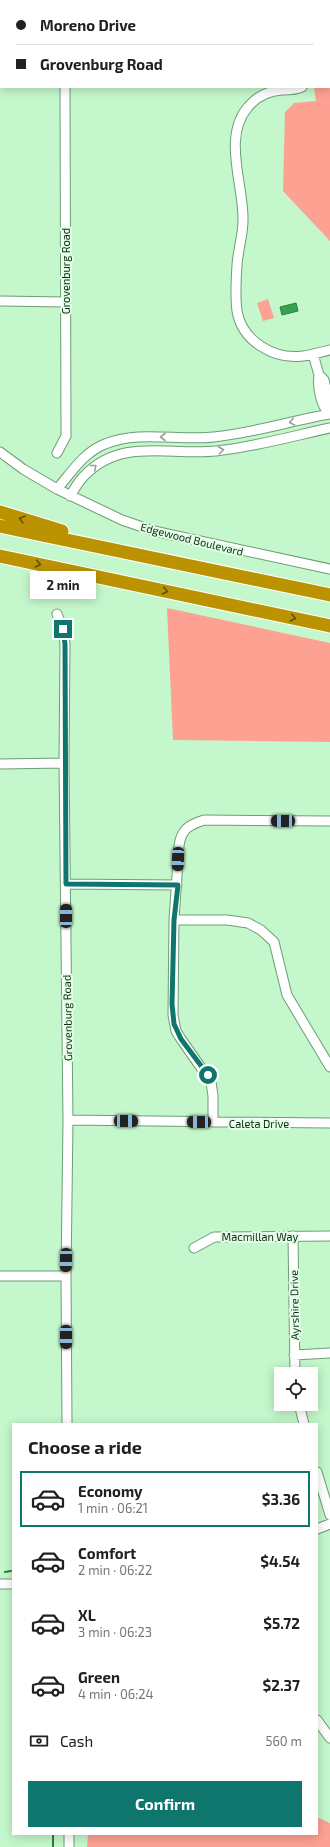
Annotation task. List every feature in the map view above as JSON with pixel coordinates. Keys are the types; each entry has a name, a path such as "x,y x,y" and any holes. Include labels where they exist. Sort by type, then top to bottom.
{"highway":[{"path":"0,512 52,528 277,585"},
{"path":"0,526 330,595"},
{"path":"1,557 330,626"}],"street":[{"name":"Grovenburg Road","path":"57,453 66,436 64,302 65,88"},
{"path":"300,88 297,90 268,93 257,98 247,108 241,118 237,131 236,160 243,220 237,265 237,311 242,325 249,336 259,346 270,352 284,356 302,357 330,350"},
{"path":"0,301 64,302"},
{"path":"314,354 324,408 330,410"},
{"path":"57,489 80,461 92,451 104,444 136,438 225,436 330,410"},
{"path":"70,496 82,477 94,466 105,459 120,453 142,450 214,451 234,449 330,428"},
{"name":"Edgewood Boulevard","path":"0,452 23,469 57,489 122,520 154,531 330,569"},
{"name":"Grovenburg Road","path":"58,614 63,629 65,644 64,763 68,1120 66,1276 67,1423"},
{"path":"0,764 64,763"},
{"path":"213,1122 212,1082 181,1039 174,1024 172,1004 174,920 178,885 179,846 183,830 190,824 204,820 330,821"},
{"path":"66,884 178,885"},
{"path":"174,920 227,920 248,923 261,930 274,942 287,995 330,1067"},
{"name":"Caleta Drive","path":"68,1120 330,1123"},
{"name":"Ayrshire Drive","path":"293,1236 295,1367"},
{"name":"Macmillan Way","path":"194,1248 214,1237 330,1236"},
{"path":"0,1276 66,1276"},
{"path":"294,1354 330,1353"},
{"path":"301,1411 304,1423"},
{"path":"318,1475 330,1515"},
{"path":"318,1529 330,1524"},
{"path":"0,1584 12,1584"},
{"path":"318,1721 330,1738"},
{"path":"69,1835 69,1847"}],"shaded area":[{"path":"314,88 330,88 330,241 283,191 285,112 294,103 316,101"},
{"path":"268,299 274,318 263,321 257,303"},
{"path":"296,303 298,311 282,315 280,307"},
{"path":"167,608 330,643 330,742 173,740"},
{"path":"318,1817 330,1823 330,1847 87,1847 88,1835 318,1835"}],"waterway":[{"path":"5,1572 11,1571"},
{"path":"53,1835 53,1847"}],"route":[{"path":"63,629 65,644 64,763 66,884 178,885 174,920 172,1004 174,1024 181,1039 208,1075"}]}
